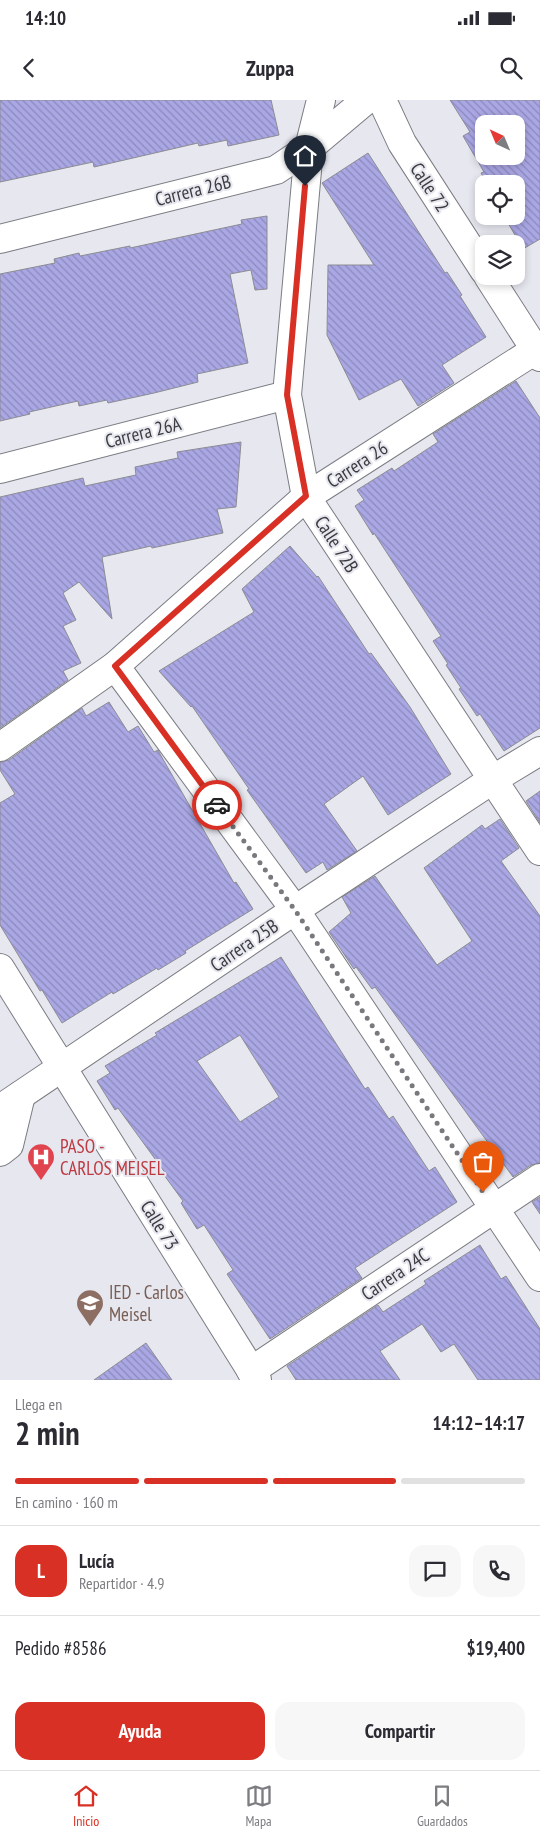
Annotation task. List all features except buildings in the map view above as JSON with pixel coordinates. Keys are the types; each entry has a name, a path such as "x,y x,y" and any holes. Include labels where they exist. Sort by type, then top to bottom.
{"street":[{"name":"Calle 72B","path":"321,100 309,148 287,395 306,496 540,851"},
{"name":"Carrera 26B","path":"0,238 276,170 309,148 366,100"},
{"name":"Calle 72","path":"382,100 402,143 475,256"},
{"path":"494,285 538,351"},
{"name":"Carrera 26","path":"0,747 115,666 306,496 538,351"},
{"name":"Carrera 26A","path":"0,469 287,395"},
{"path":"115,666 295,910 540,1277"},
{"name":"Carrera 25B","path":"11,1102 295,910 492,780 540,751"},
{"name":"Calle 73","path":"0,968 254,1375"},
{"path":"0,1152 8,1145 11,1102"},
{"name":"Carrera 24C","path":"254,1375 540,1178"}],"way so far":[{"path":"217,805 295,910 483,1192"}],"place":[{"name":"PASO - CARLOS MEISEL","path":"41,1181"},
{"name":"IED - Carlos Meisel","path":"90,1327"}],"route":[{"path":"217,805 115,666 306,496 287,395 305,186"}]}
